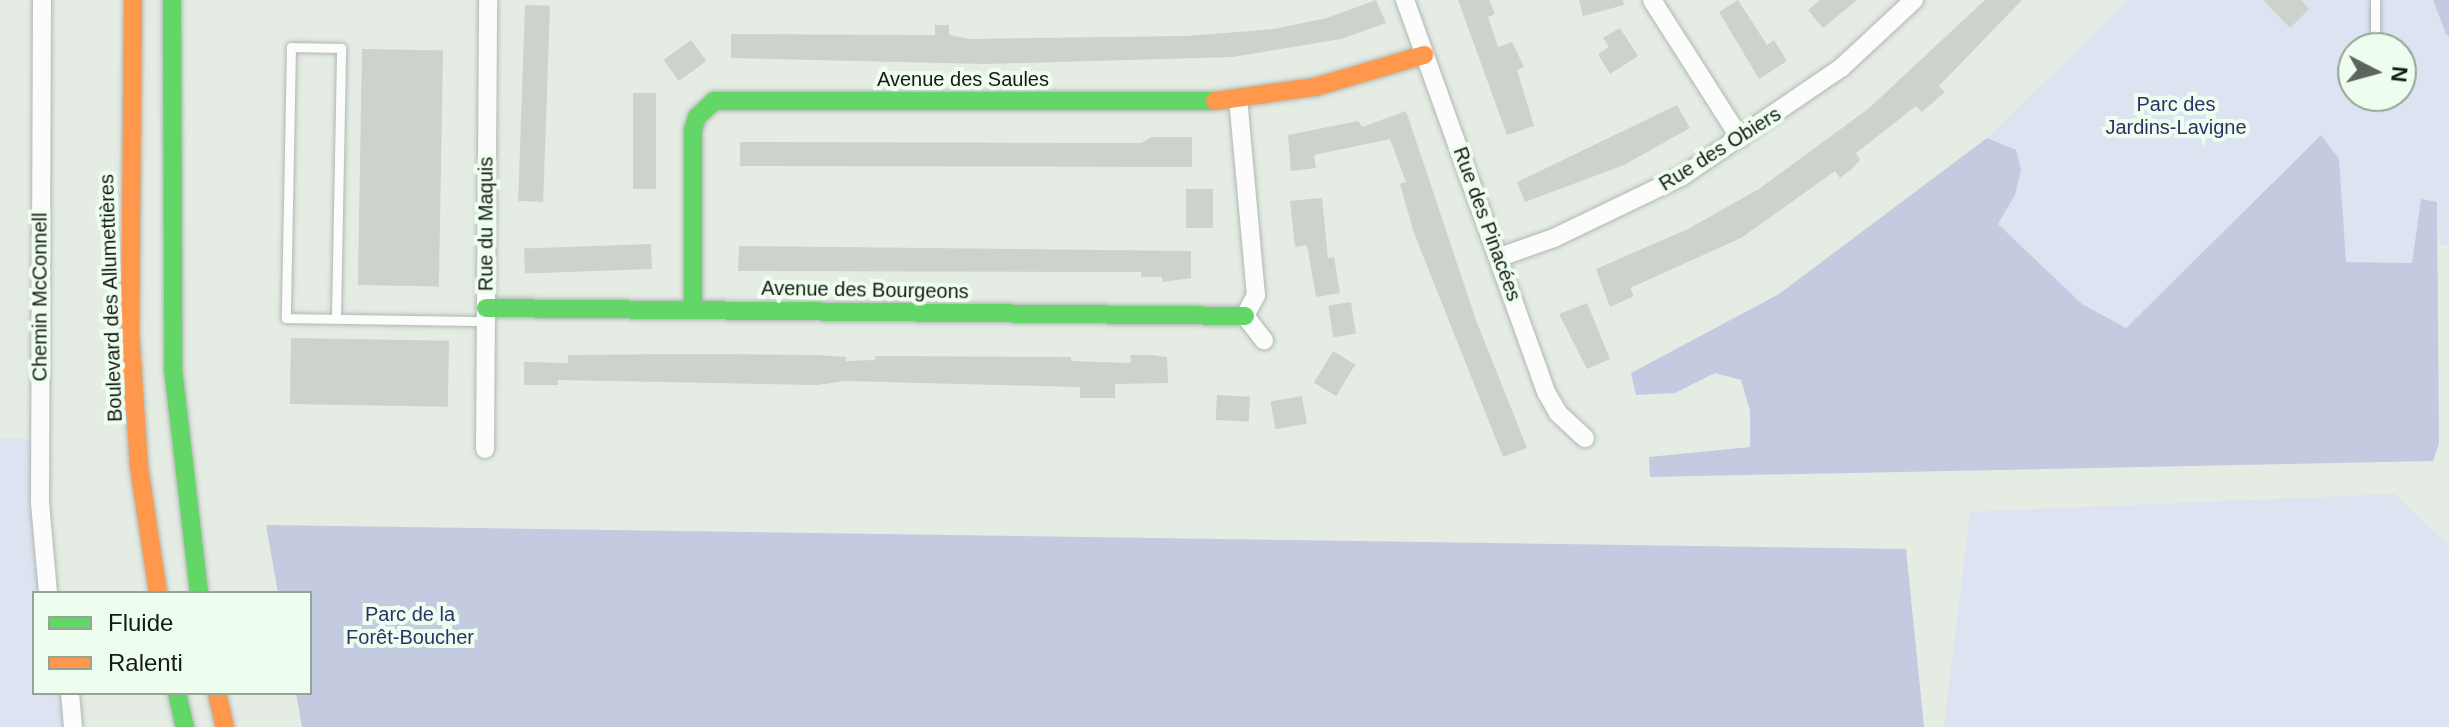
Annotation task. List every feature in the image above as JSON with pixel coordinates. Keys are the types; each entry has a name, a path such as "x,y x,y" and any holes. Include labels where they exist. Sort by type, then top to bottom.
{"main road":[{"name":"Boulevard des Allumettières","path":"133,0 130,331 139,467 158,591"},
{"path":"172,0 173,368 199,591"},
{"name":"Avenue des Saules","path":"693,310 693,130 697,117 714,101 1238,98 1315,87 1424,55"},
{"name":"Avenue des Bourgeons","path":"486,314 693,310 1245,316"},
{"path":"177,695 185,727"},
{"path":"217,695 225,727"}],"street":[{"name":"Chemin McConnell","path":"42,0 40,503 48,591"},
{"name":"Rue du Maquis","path":"485,449 488,0"},
{"name":"Rue des Pinacées","path":"1405,0 1500,257 1546,392 1558,413 1585,438"},
{"path":"1652,0 1740,138"},
{"name":"Rue des Obiers","path":"1500,257 1620,208 1740,138 1841,68 1914,0"},
{"path":"1238,98 1256,295 1245,316 1264,340"},
{"path":"70,695 73,727"}],"lane":[{"path":"2375,0 2375,32"},
{"path":"336,316 341,48 291,47 286,318 486,314"}],"green space":[{"name":"Parc des Jardins-Lavigne","path":"2129,0 2433,0 2449,40 2449,245 2440,245 2437,202 2421,199 2412,263 2345,262 2339,159 2320,135 2126,328 2082,304 1998,224 2015,195 1987,138"},
{"path":"2433,0 2449,0 2449,37 2446,34"},
{"path":"2321,135 2339,159 2346,262 2412,263 2421,199 2437,202 2439,443 2433,461 1650,477 1649,457 1750,447 1750,411 1741,380 1715,373 1675,393 1636,395 1631,373 1779,294 1987,138 2016,150 2021,170 2015,195 1998,224 2082,304 2126,328"},
{"path":"0,439 39,439 48,591 32,591 32,695 70,695 73,727 0,727"},
{"path":"2395,494 2449,546 2449,727 1944,727 1970,512"},
{"name":"Parc de la Forêt-Boucher","path":"266,525 1906,549 1924,727 302,727 296,695 312,695 312,591 278,591"}],"building":[{"path":"1376,0 1386,23 1341,39 1232,57 986,64 731,58 731,34 935,35 935,25 949,25 949,35 969,39 1186,36 1274,29 1327,18"},
{"path":"1458,0 1489,0 1495,14 1488,17 1498,47 1512,42 1524,67 1517,70 1534,126 1507,135"},
{"path":"1579,0 1623,0 1624,5 1583,16"},
{"path":"1738,0 1767,45 1774,40 1787,61 1759,79 1719,12"},
{"path":"1820,0 1857,0 1823,28 1808,10"},
{"path":"1985,0 2022,0 1939,86 1945,92 1922,112 1916,106 1856,153 1860,160 1840,178 1835,171 1741,238 1630,288 1634,296 1610,307 1596,269 1688,229 1759,189 1868,109"},
{"path":"2263,0 2301,0 2309,9 2290,28"},
{"path":"525,5 550,6 543,202 518,201"},
{"path":"1620,28 1638,56 1610,74 1598,54 1609,47 1603,38"},
{"path":"691,40 706,61 679,81 663,60"},
{"path":"362,49 443,50 439,286 358,285"},
{"path":"633,93 656,93 656,189 633,189"},
{"path":"1677,105 1690,128 1624,165 1525,202 1517,182"},
{"path":"1406,111 1476,320 1527,448 1503,457 1414,233 1400,184 1406,182 1390,139 1314,155 1316,168 1291,171 1288,135 1358,121 1362,127"},
{"path":"1152,137 1192,137 1192,167 740,166 740,142 1141,143"},
{"path":"1186,189 1213,189 1213,228 1186,228"},
{"path":"1322,198 1328,258 1334,257 1340,293 1316,297 1307,245 1295,247 1290,201"},
{"path":"651,244 652,269 525,273 524,248"},
{"path":"739,246 1191,251 1191,278 1162,282 1162,277 1141,277 1141,272 738,271"},
{"path":"1351,302 1356,334 1333,337 1328,306"},
{"path":"1587,303 1610,359 1587,369 1559,314"},
{"path":"291,338 449,341 448,407 290,404"},
{"path":"1333,351 1355,364 1336,396 1314,383"},
{"path":"568,355 817,355 846,357 846,361 875,360 875,356 1071,357 1071,361 1131,363 1130,355 1151,355 1167,357 1168,383 1115,384 1115,398 1080,398 1080,387 845,381 817,385 558,380 558,385 524,385 524,362 568,363"},
{"path":"1217,395 1250,397 1249,422 1216,420"},
{"path":"1302,396 1307,424 1275,429 1270,402"}],"traffic: fast":[{"path":"172,0 173,368 199,591"},
{"path":"693,310 693,130 697,117 714,101 1215,101"},
{"path":"486,308 1245,316"},
{"path":"177,695 185,727"}],"traffic: slow":[{"path":"133,0 130,331 139,467 158,591"},
{"path":"1215,101 1315,87 1424,55"},
{"path":"217,695 225,727"}]}
